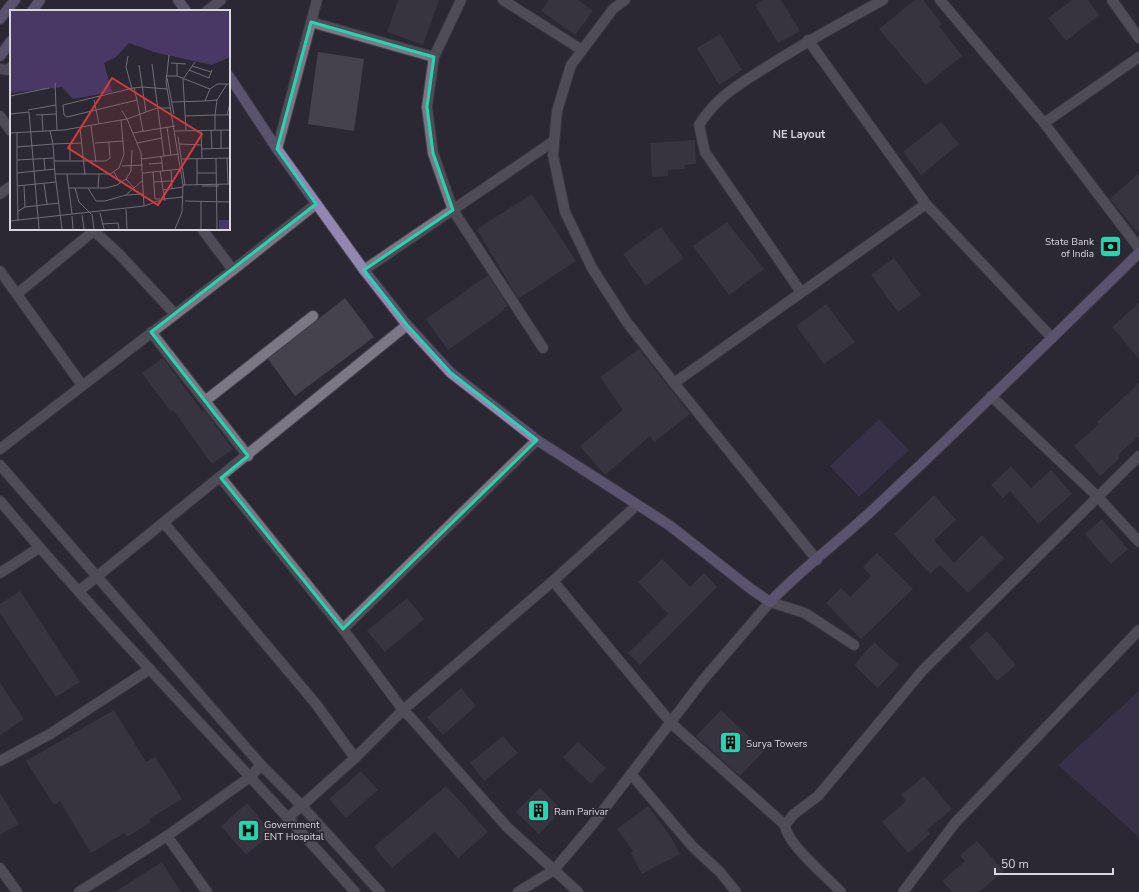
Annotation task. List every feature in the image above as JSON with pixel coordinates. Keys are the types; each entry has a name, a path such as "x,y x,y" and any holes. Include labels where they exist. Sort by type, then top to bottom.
{"main road":[{"path":"0,19 15,0"},
{"path":"33,10 40,0"},
{"path":"178,0 185,10"},
{"path":"0,56 10,42"},
{"path":"230,78 277,149 364,270 407,325 451,373 537,440 670,525 751,589 770,602 792,579 817,560 884,500 1139,253"}],"street":[{"path":"208,10 221,0"},
{"path":"277,149 317,0"},
{"path":"461,0 434,57 427,107 434,153 452,210 543,348"},
{"path":"503,0 582,50"},
{"path":"625,0 613,9 571,65 557,111 553,155 565,212 592,268 626,320 674,383 817,560"},
{"path":"801,292 705,152 700,125 708,110 721,97 808,40 883,0"},
{"path":"940,0 1044,123 1139,248"},
{"path":"1112,0 1139,38"},
{"path":"311,22 434,57"},
{"path":"808,40 926,204 1052,338"},
{"path":"1044,123 1139,57"},
{"path":"0,68 7,70 10,68"},
{"path":"0,116 10,130"},
{"path":"364,270 554,141"},
{"path":"0,194 10,187"},
{"path":"0,449 233,270 316,204"},
{"path":"674,383 926,204"},
{"path":"18,294 94,230 120,255 175,314"},
{"path":"203,230 233,270"},
{"path":"0,271 82,385"},
{"path":"205,402 313,316"},
{"path":"79,592 221,478 407,325"},
{"path":"151,332 248,456"},
{"path":"991,396 1097,496 1139,542"},
{"path":"343,629 537,440"},
{"path":"841,892 794,845 785,833 785,825 794,814 818,796 923,670 1139,456"},
{"path":"0,465 261,765 302,806 380,892"},
{"path":"221,478 343,629 403,710 412,718 507,827 578,892"},
{"path":"0,501 39,548 355,892"},
{"path":"288,818 355,758 403,710 553,582 637,505"},
{"path":"164,523 316,704 355,758"},
{"path":"0,573 39,548"},
{"path":"553,582 672,724 785,825"},
{"path":"518,892 554,870 592,825 672,724 703,680 770,602 805,613 854,645"},
{"path":"903,892 955,823 1139,630"},
{"path":"0,761 50,734 150,669"},
{"path":"79,892 168,836 250,777 261,765"},
{"path":"631,774 692,846 720,872 736,892"},
{"path":"168,836 207,892"},
{"path":"0,868 17,892"}],"highlighted area":[{"path":"311,22 434,57 427,107 433,153 453,210 364,270 407,325 451,373 537,440 343,629 221,478 248,456 151,332 316,204 277,149"}],"shaded area":[{"path":"879,419 909,450 859,497 830,466"},
{"path":"1139,691 1139,837 1058,765"}],"building":[{"path":"398,0 439,0 423,45 387,32"},
{"path":"549,0 578,0 593,11 575,35 541,11"},
{"path":"764,0 781,0 800,31 778,43 755,5"},
{"path":"915,0 923,0 942,24 939,26 962,56 926,85 879,29"},
{"path":"1072,0 1088,0 1099,15 1066,41 1048,18"},
{"path":"720,34 742,70 719,85 697,48"},
{"path":"318,52 364,59 354,131 308,124"},
{"path":"941,122 959,144 921,175 903,152"},
{"path":"695,140 696,164 684,165 685,169 668,170 668,176 652,177 650,143"},
{"path":"1139,173 1139,234 1110,199"},
{"path":"532,194 576,261 518,299 477,229"},
{"path":"727,222 764,269 729,295 693,246"},
{"path":"661,227 684,258 646,286 623,254"},
{"path":"894,258 921,295 898,312 871,275"},
{"path":"488,275 508,306 504,308 505,310 448,350 426,319"},
{"path":"345,298 374,337 295,396 268,359"},
{"path":"1139,303 1139,359 1112,327"},
{"path":"826,304 855,342 824,364 796,326"},
{"path":"639,349 690,414 654,442 650,436 605,475 580,446 623,410 600,377"},
{"path":"163,358 202,411 204,410 233,449 212,464 173,410 171,412 142,373"},
{"path":"1139,383 1139,436 1118,455 1120,458 1100,476 1074,446 1099,424 1097,422"},
{"path":"1011,466 1031,488 1051,470 1072,494 1038,524 1010,491 1003,498 991,485"},
{"path":"934,495 956,520 934,540 954,563 982,535 1004,558 968,593 940,565 930,574 894,534"},
{"path":"1102,519 1128,549 1111,564 1085,534"},
{"path":"877,553 913,589 861,639 826,603 841,588 850,597 871,576 863,567"},
{"path":"662,559 690,587 704,573 717,587 640,665 628,653 668,614 638,582"},
{"path":"20,591 80,682 56,697 0,613 0,604"},
{"path":"407,598 424,619 385,652 367,631"},
{"path":"987,631 1016,665 997,681 969,647"},
{"path":"874,642 899,665 878,688 854,665"},
{"path":"0,683 24,719 0,735"},
{"path":"461,688 476,706 443,735 427,717"},
{"path":"114,710 146,762 155,757 182,799 149,819 151,822 127,837 124,833 91,853 60,801 54,805 26,761"},
{"name":"Surya Towers","path":"721,710 764,751 740,776 696,736"},
{"path":"503,736 518,753 484,781 470,763"},
{"path":"578,742 606,768 591,784 563,757"},
{"path":"361,771 378,790 346,818 329,799"},
{"path":"924,776 952,809 927,830 930,834 908,853 882,822 906,801 901,795"},
{"path":"446,786 488,832 458,858 435,832 392,868 374,847"},
{"name":"Ram Parivar","path":"540,788 562,810 539,834 516,812"},
{"path":"0,793 19,824 0,835"},
{"path":"247,803 272,833 246,855 221,826"},
{"path":"648,806 671,837 680,854 642,874 631,853 633,851 617,829"},
{"path":"977,841 1004,871 979,892 952,892 942,881 965,861 960,855"},
{"path":"162,862 181,892 115,892"}],"place":[{"name":"State Bank of India","path":"1110,247"},
{"name":"Surya Towers","path":"730,743"},
{"name":"Ram Parivar","path":"539,811"},
{"name":"Government ENT Hospital","path":"249,830"}],"district":[{"name":"NE Layout","path":"799,134"}]}
